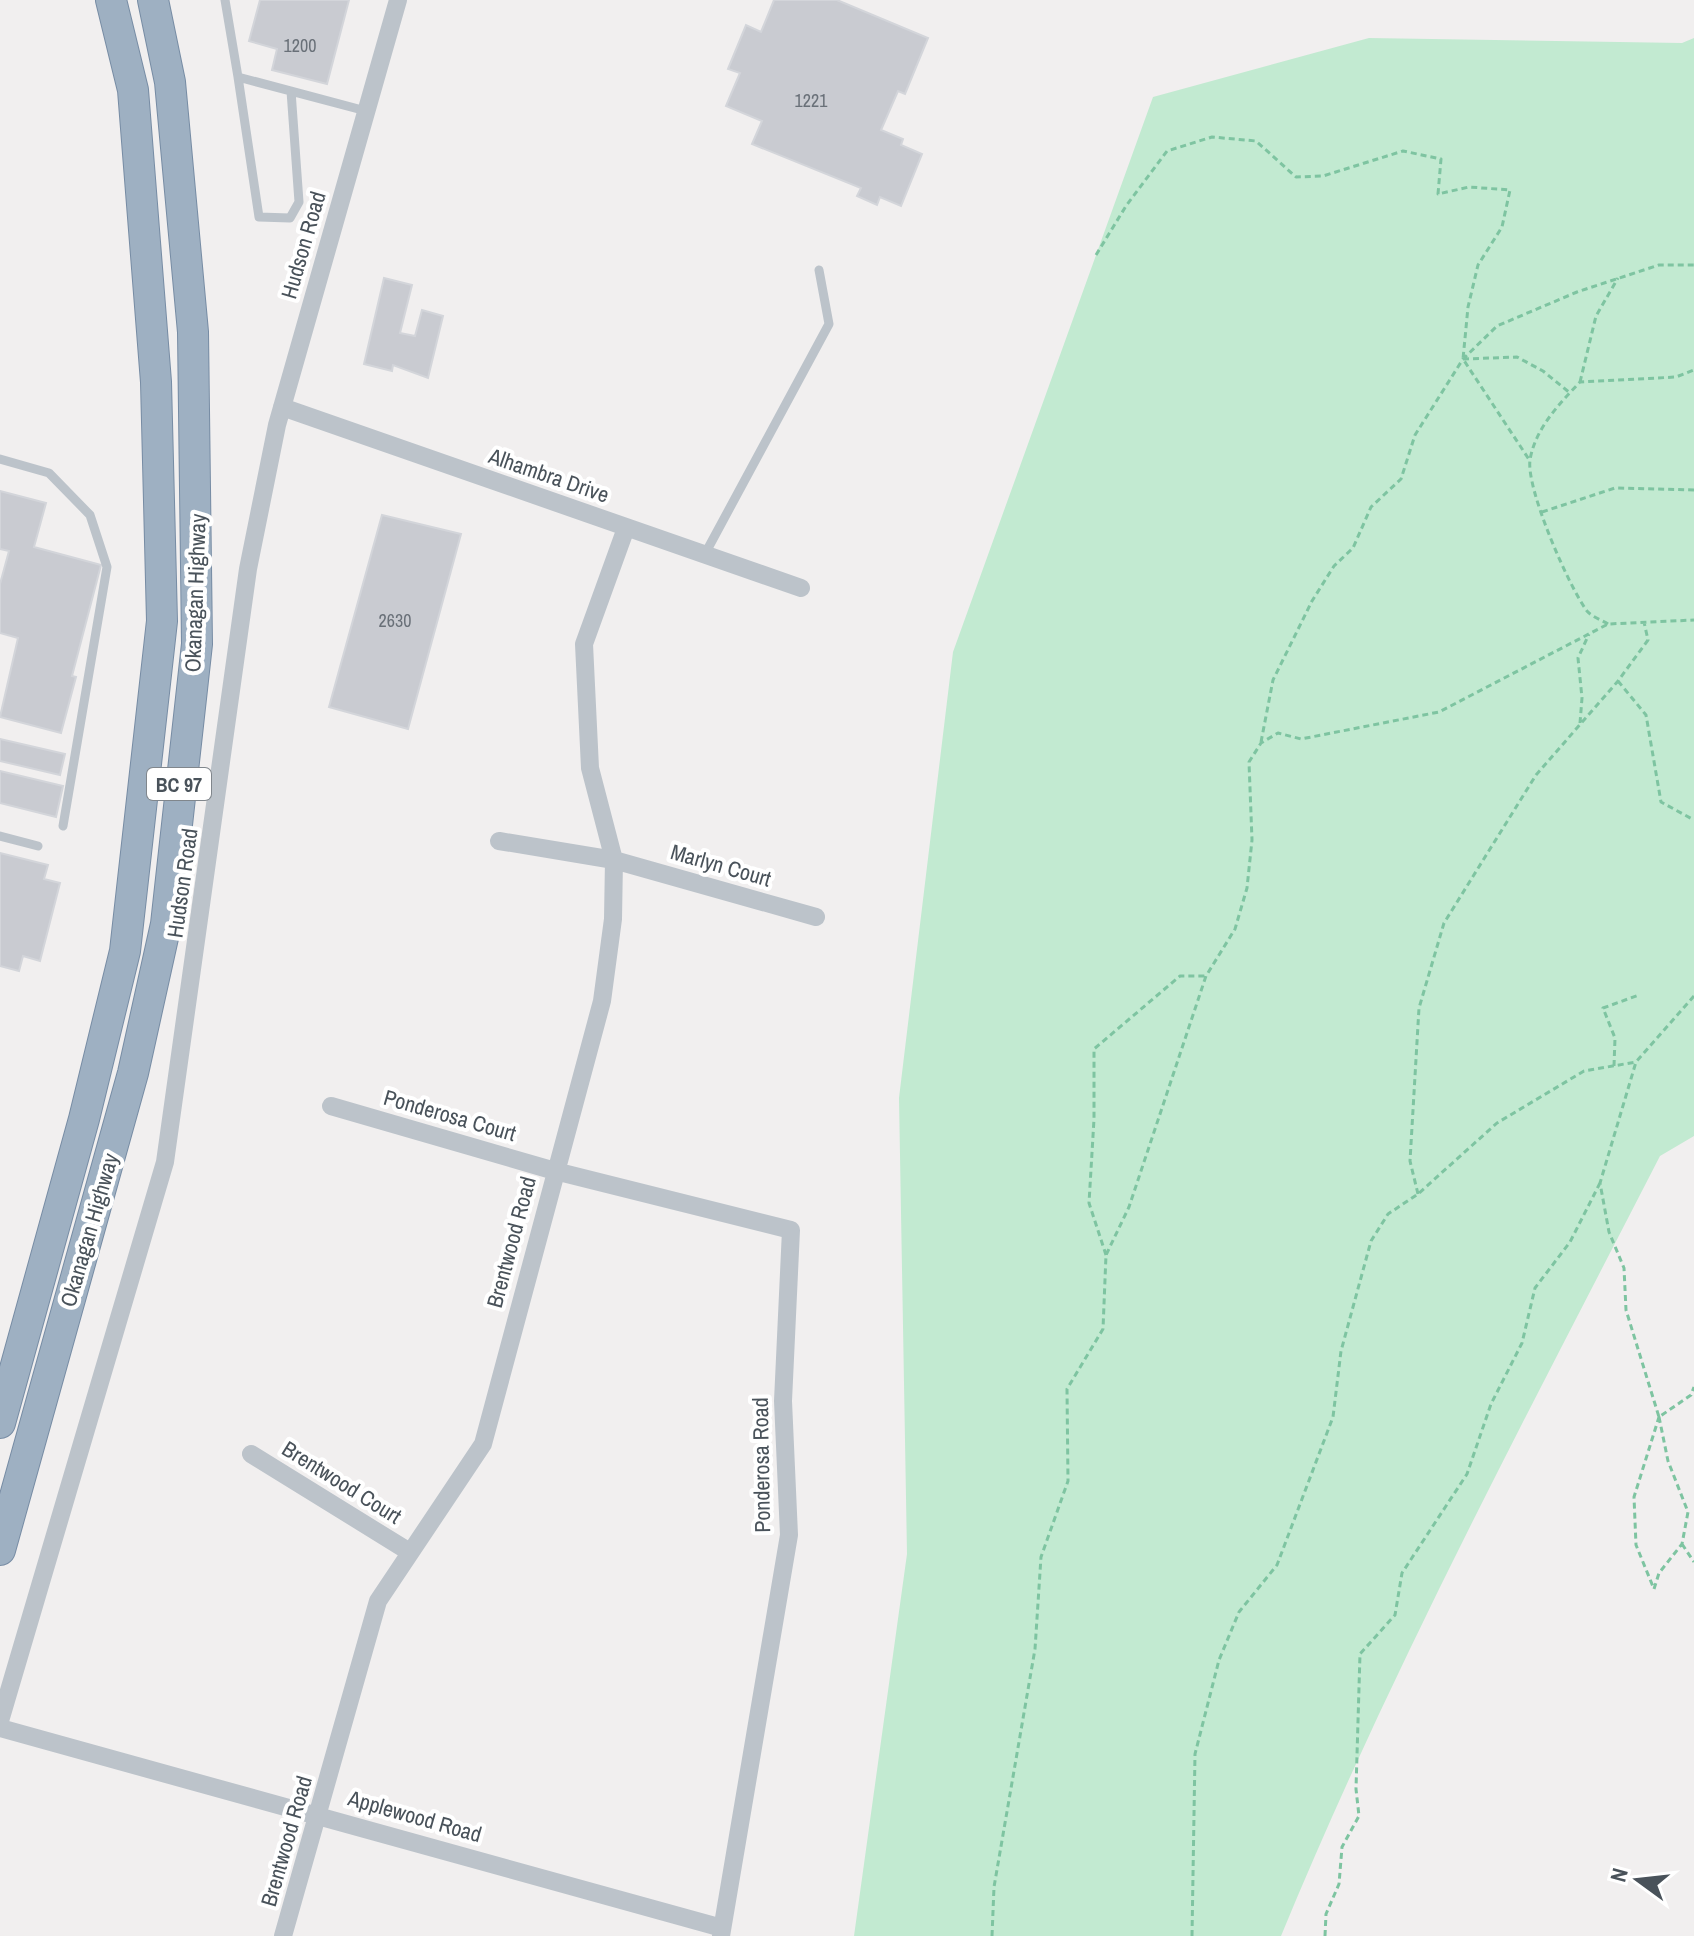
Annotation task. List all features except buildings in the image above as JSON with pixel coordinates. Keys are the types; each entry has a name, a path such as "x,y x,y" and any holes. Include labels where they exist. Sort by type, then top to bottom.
{"highway":[{"name":"Okanagan Highway","path":"0,1423 84,1119 125,951 162,621 156,382 133,90 111,0"},
{"name":"Okanagan Highway","path":"0,1550 133,1073 163,939 197,644 193,332 170,82 153,0"}],"street":[{"name":"Hudson Road","path":"0,1721 165,1162 248,569 282,407 398,0"},
{"name":"Alhambra Drive","path":"282,407 626,528 706,552 801,588"},
{"name":"Brentwood Road","path":"283,1936 378,1601 408,1551 483,1444 602,1001 613,919 614,860 590,768 584,644 626,528"},
{"name":"Marlyn Court","path":"499,841 614,860 816,917"},
{"name":"Ponderosa Court","path":"331,1106 555,1171"},
{"name":"Ponderosa Road","path":"555,1171 791,1230 783,1401 789,1535 722,1932"},
{"name":"Brentwood Court","path":"251,1454 408,1551"},
{"name":"Applewood Road","path":"0,1728 319,1814 722,1932"}],"lane":[{"path":"225,0 259,217 290,218 299,202 291,91"},
{"path":"238,77 366,111"},
{"path":"706,552 829,324 819,270"},
{"path":"0,459 49,473 90,515 107,567 63,826"},
{"path":"0,836 38,846"}],"path":[{"path":"1096,255 1126,206 1167,151 1212,137 1256,141 1296,177 1323,176 1403,151 1441,159 1438,194 1469,187 1510,190 1502,227 1478,265 1468,307 1463,359 1530,461 1540,513 1589,613 1608,624"},
{"path":"1106,1255 1129,1207 1206,976 1235,929 1247,888 1252,840 1249,762 1261,743 1273,680 1312,601 1334,566 1353,548 1371,507 1401,479 1415,435 1463,359 1497,326 1659,265 1694,265"},
{"path":"1530,461 1547,418 1580,382 1596,316 1618,278"},
{"path":"1463,359 1517,357 1543,371 1570,393"},
{"path":"1580,382 1676,377 1694,370"},
{"path":"1540,513 1615,488 1694,490"},
{"path":"1261,743 1278,733 1301,739 1439,712 1608,624 1694,620"},
{"path":"1418,1194 1410,1161 1419,1008 1444,923 1536,775 1618,681 1648,640 1644,622"},
{"path":"1580,725 1582,698 1578,658 1589,634"},
{"path":"1618,681 1646,715 1661,802 1694,820"},
{"path":"992,1936 994,1887 1035,1649 1041,1557 1068,1481 1067,1389 1103,1329 1106,1255 1089,1203 1094,1049 1180,976 1206,976"},
{"path":"1614,1066 1615,1038 1603,1008 1639,995"},
{"path":"1325,1936 1326,1914 1339,1884 1342,1847 1359,1816 1356,1789 1360,1654 1395,1615 1402,1573 1467,1474 1491,1404 1522,1343 1535,1288 1570,1242 1600,1183 1636,1062 1694,996"},
{"path":"1192,1936 1195,1754 1219,1660 1239,1612 1277,1565 1333,1417 1341,1351 1371,1241 1388,1214 1418,1194 1497,1123 1584,1071 1636,1062"},
{"path":"1600,1183 1609,1232 1624,1268 1626,1310 1659,1417 1668,1461 1688,1512 1682,1544 1659,1573 1654,1589 1636,1545 1634,1497 1659,1417 1691,1395 1694,1387"},
{"path":"1682,1544 1694,1562"}],"green space":[{"path":"1369,38 1682,43 1694,38 1694,1136 1660,1156 1414,1640 1323,1836 1281,1936 854,1936 907,1554 899,1098 953,652 1153,97"}]}
